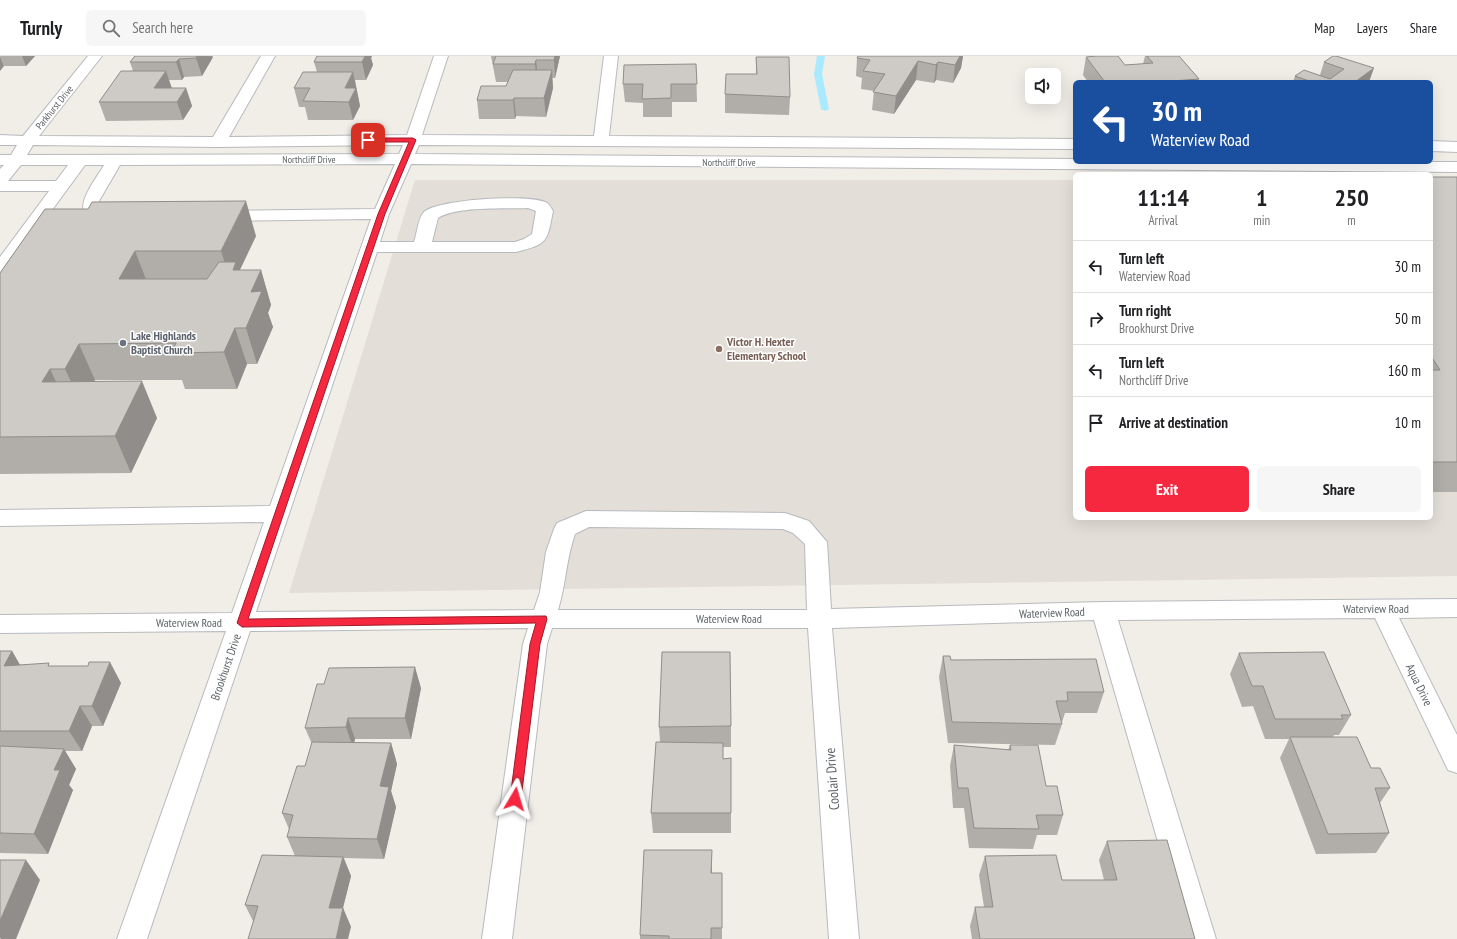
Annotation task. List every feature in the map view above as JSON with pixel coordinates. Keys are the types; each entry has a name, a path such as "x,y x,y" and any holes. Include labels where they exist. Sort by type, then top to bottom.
{"street":[{"name":"Parkhurst Drive","path":"0,180 8,160 28,141 96,56"},
{"path":"218,142 268,56"},
{"name":"Brookhurst Drive","path":"132,939 242,623 381,214 403,159 413,140 441,56"},
{"path":"600,141 611,56"},
{"name":"Northcliff Drive","path":"0,140 218,142 413,140 1073,144"},
{"path":"1433,146 1457,147"},
{"name":"Northcliff Drive","path":"8,160 403,159 1457,167"},
{"path":"0,269 80,160"},
{"path":"115,160 91,201 92,212 103,217 127,217"},
{"path":"0,186 61,186"},
{"path":"370,247 516,247 530,243 540,236 545,211 540,206 528,203 447,208 430,216 422,246"},
{"path":"207,216 381,214"},
{"path":"0,518 279,514"},
{"name":"Coolair Drive","path":"497,939 535,644 552,592 557,552 565,529 586,519 785,521 801,527 816,542 819,619 844,939"},
{"name":"Aqua Drive","path":"1382,608 1457,762"},
{"name":"Waterview Road","path":"0,624 242,623 542,619 819,619 1103,611 1457,608"},
{"path":"1103,611 1202,939"}],"shaded area":[{"name":"Victor H. Hexter Elementary School","path":"415,180 1073,180 1073,520 1433,520 1433,181 1457,181 1457,576 289,593"}],"building":[{"path":"135,56 197,56 196,58 179,59 176,62 130,62"},
{"path":"317,56 365,56 362,62 314,62"},
{"path":"496,56 555,56 554,60 536,60 535,64 493,64"},
{"path":"858,56 960,56 955,65 938,62 936,65 918,61 896,96 873,92 885,74 863,71 870,60 857,58"},
{"path":"1118,56 1125,65 1153,63 1147,56 1179,56 1199,79 1103,80 1086,57"},
{"path":"1333,56 1336,56 1374,68 1358,80 1306,80 1295,76 1304,70 1330,79 1344,69 1324,62"},
{"path":"756,57 789,57 790,97 725,94 726,74 757,74"},
{"path":"696,64 697,84 671,84 671,98 642,99 643,84 623,84 624,65"},
{"path":"513,70 552,70 544,98 477,100 481,86 506,86"},
{"path":"121,71 166,71 154,88 186,88 177,102 99,102"},
{"path":"303,72 353,72 345,88 356,88 349,102 303,101 310,88 294,88"},
{"path":"1433,177 1457,177 1457,462 1433,462 1433,370 1440,370 1433,359"},
{"path":"246,201 221,251 135,251 119,279 207,279 219,262 236,262 233,270 261,270 251,292 262,291 246,328 235,328 224,352 172,353 176,343 79,344 65,369 50,369 42,382 142,381 115,436 0,437 0,273 45,209 88,209 92,202"},
{"path":"0,651 12,651 4,666 49,663 48,666 88,666 89,662 110,662 92,706 80,706 69,731 0,731"},
{"path":"662,652 730,652 731,726 659,727"},
{"path":"1324,652 1351,715 1341,715 1343,719 1275,719 1263,686 1252,686 1239,653"},
{"path":"943,656 950,656 951,660 1096,659 1104,692 1067,692 1068,701 1056,701 1062,724 952,722"},
{"path":"415,667 405,718 348,718 346,727 305,728 317,684 324,684 329,668"},
{"path":"1290,737 1357,737 1371,768 1380,768 1390,788 1375,788 1389,833 1328,834"},
{"path":"312,742 391,743 380,786 389,787 377,839 287,837 293,815 282,813 297,766 305,766"},
{"path":"656,742 723,743 723,759 731,758 731,813 651,813"},
{"path":"954,745 1011,750 1010,745 1038,745 1046,786 1057,786 1063,815 1036,815 1039,829 974,828 968,788 958,788"},
{"path":"0,746 64,749 54,770 60,770 34,834 0,833"},
{"path":"1167,840 1195,939 980,939 975,907 993,907 985,856 1056,855 1062,880 1117,880 1107,841"},
{"path":"644,850 712,850 711,873 722,873 722,928 711,928 711,939 669,939 669,936 640,935"},
{"path":"262,855 343,857 329,908 343,908 336,939 248,939 258,906 245,905"},
{"path":"0,860 26,860 0,921"}],"waterway":[{"path":"821,56 818,74 825,109"}],"place":[{"name":"Lake Highlands Baptist Church","path":"123,343"},
{"name":"Victor H. Hexter Elementary School","path":"719,349"}],"route":[{"path":"368,140 413,140 403,159 381,214 242,623 542,619 535,644 515,799"}]}
